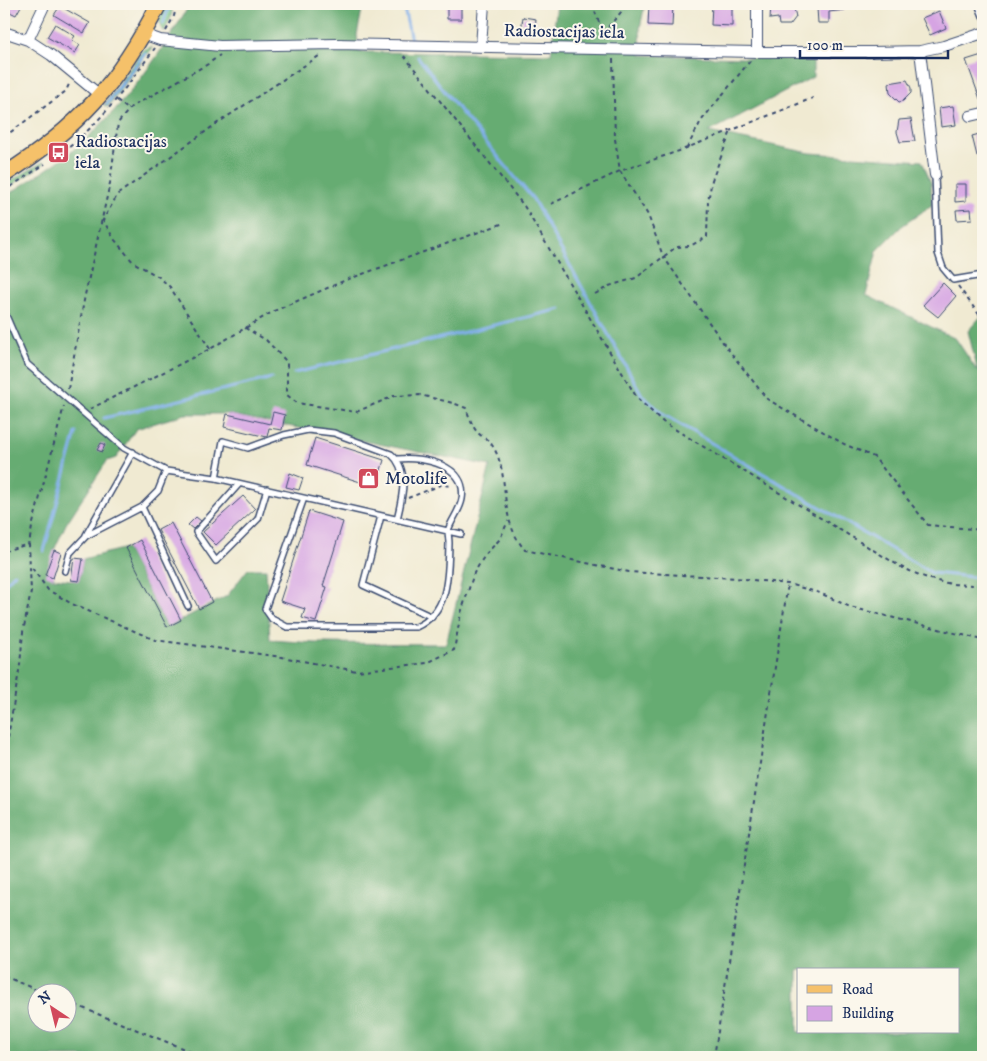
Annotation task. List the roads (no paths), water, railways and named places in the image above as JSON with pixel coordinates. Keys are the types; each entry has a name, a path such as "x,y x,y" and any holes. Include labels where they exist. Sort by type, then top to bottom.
{"main road":[{"path":"4,175 59,136 101,96 143,34 159,4"}],"street":[{"path":"28,40 45,4"},
{"path":"481,46 484,4"},
{"path":"756,52 757,4"},
{"path":"4,32 28,40 74,73 101,96"},
{"name":"Radiostacijas iela","path":"143,34 160,40 224,46 336,44 756,52 920,51 944,46 983,33"},
{"path":"920,51 935,175"},
{"path":"970,116 983,112"}],"lane":[{"path":"978,4 983,16"},
{"path":"935,175 938,253 943,268 953,280 983,275"},
{"path":"4,311 27,364 124,448 166,471 216,478 461,534"},
{"path":"216,478 223,441 248,448 284,435 308,430 334,434 391,454 398,459 403,472 401,501 397,519"},
{"path":"65,571 70,553 86,536 133,452"},
{"path":"304,498 265,609 272,619 286,627 416,627 432,617 440,608 445,593 448,531 462,500 462,492 459,477 450,468 411,458 398,459"},
{"path":"86,536 142,507 158,491 166,471"},
{"path":"239,484 196,532 216,561 258,519 267,489"},
{"path":"142,507 188,606"},
{"path":"381,516 363,585 432,617"}],"waterway":[{"path":"163,24 170,4"},
{"path":"403,4 411,40"},
{"path":"107,104 145,53"},
{"path":"418,57 533,199 642,395 664,415 932,573 983,578"},
{"path":"294,373 561,309"},
{"path":"104,418 272,378"},
{"path":"44,551 76,433"},
{"path":"4,585 15,573"}],"place":[{"name":"Radiostacijas iela","path":"59,152"},
{"name":"Motolife","path":"369,479"}]}
